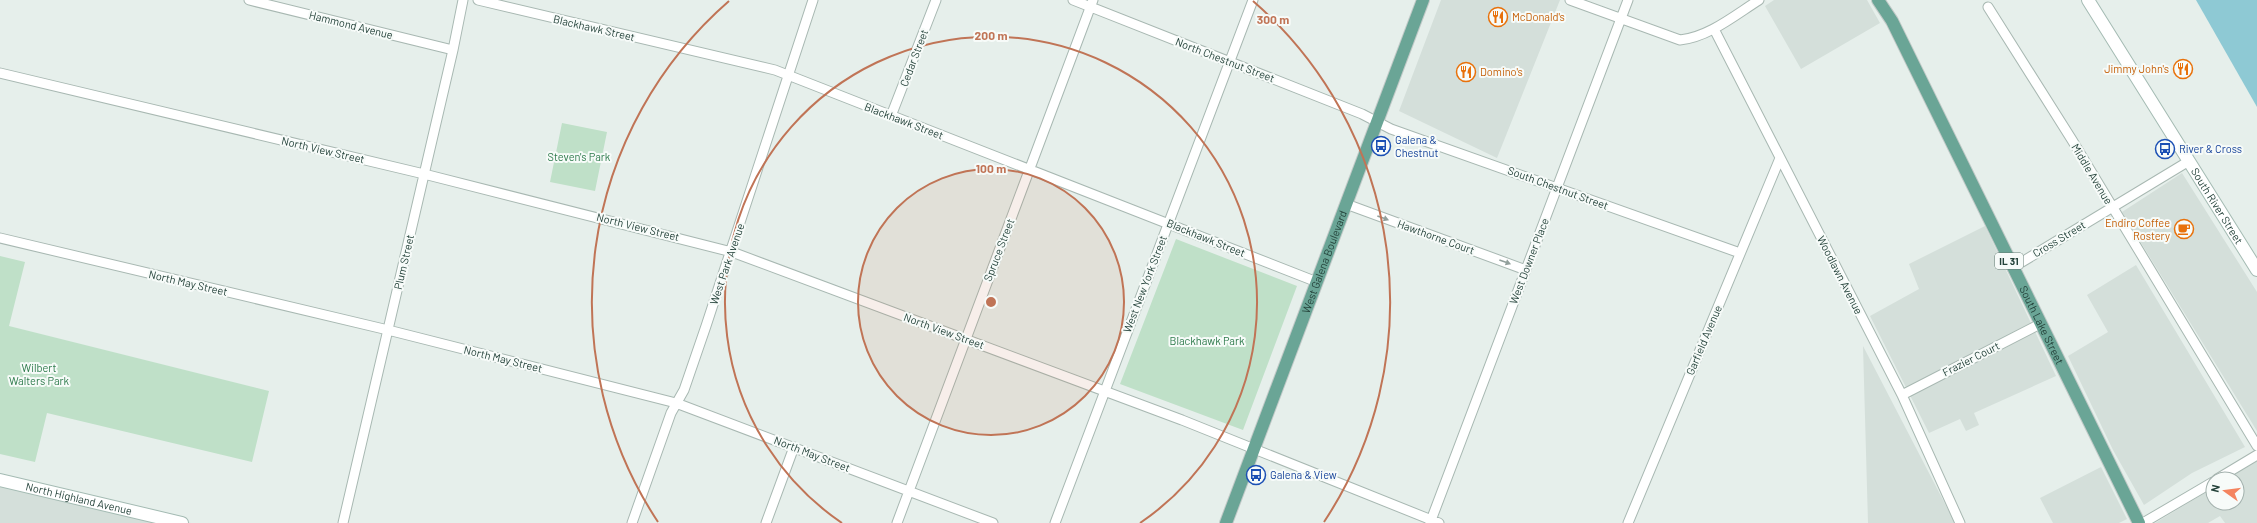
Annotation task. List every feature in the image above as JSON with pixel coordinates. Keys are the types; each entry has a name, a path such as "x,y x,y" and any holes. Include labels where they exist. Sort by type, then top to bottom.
{"main road":[{"name":"West Galena Boulevard","path":"1226,523 1423,0"},
{"name":"South Lake Street","path":"1878,0 1892,21 2012,268 2139,523"}],"street":[{"name":"Hammond Avenue","path":"249,0 454,50"},
{"name":"Plum Street","path":"343,523 454,50 463,0"},
{"name":"Blackhawk Street","path":"478,0 775,70 1317,282"},
{"name":"West Park Avenue","path":"632,523 671,412 684,390 732,252 813,0"},
{"name":"Cedar Street","path":"891,116 936,0"},
{"name":"North Chestnut Street","path":"1073,0 1092,3 1229,62 1378,121"},
{"name":"West New York Street","path":"1055,523 1253,0"},
{"path":"1570,0 1680,40 1692,39 1714,29 1759,0"},
{"name":"West Downer Place","path":"1434,522 1526,270 1628,0"},
{"name":"South River Street","path":"2088,0 2257,270"},
{"name":"Spruce Street","path":"897,523 965,338 1092,3"},
{"name":"Middle Avenue","path":"1988,7 2257,446"},
{"name":"Woodlawn Avenue","path":"1714,29 1902,395 1960,523"},
{"name":"North View Street","path":"0,73 424,174 732,252 965,338 1255,448 1434,522"},
{"name":"South Chestnut Street","path":"1378,121 1391,129 1740,253"},
{"name":"Garfield Avenue","path":"1628,523 1780,158"},
{"name":"Cross Street","path":"2012,268 2189,161"},
{"name":"Hawthorne Court","path":"1346,204 1526,270"},
{"name":"North May Street","path":"0,238 388,330 676,403 993,523"},
{"name":"Frazier Court","path":"1902,395 2040,324"},
{"path":"766,523 794,447"},
{"path":"2230,471 2257,455"},
{"name":"North Highland Avenue","path":"0,480 182,523"},
{"path":"2143,523 2205,487"}],"shaded area":[{"path":"1441,0 1560,0 1497,158 1399,111"},
{"path":"1774,0 1867,0 1880,23 1801,69 1765,6"},
{"path":"2182,173 2257,292 2257,431 2122,212"},
{"path":"1985,226 2056,376 1974,413 1979,425 1966,431 1960,419 1929,433 1870,316 1919,289 1909,264"},
{"path":"2136,265 2245,447 2192,473 2144,505 2113,450 2068,356 2108,332 2087,295"},
{"path":"1863,346 1955,523 1868,523"},
{"path":"2257,461 2257,523 2225,523 2220,516 2208,523 2155,523 2205,493 2205,511 2245,511 2245,471 2240,471"},
{"path":"2101,467 2127,519 2119,523 2053,523 2040,498"},
{"path":"0,481 191,523 0,523"}],"green space":[{"name":"Steven's Park","path":"562,123 607,132 595,191 550,182"},
{"name":"Blackhawk Park","path":"1176,239 1297,286 1243,430 1120,384"},
{"name":"Wilbert Walters Park","path":"0,256 25,262 9,326 269,391 252,462 47,413 35,462 0,454"}],"water":[{"path":"2196,0 2257,0 2257,107"}],"place":[{"name":"McDonald's","path":"1498,17"},
{"name":"Jimmy John's","path":"2183,69"},
{"name":"Domino's","path":"1466,72"},
{"name":"Galena & Chestnut","path":"1381,146"},
{"name":"River & Cross","path":"2165,149"},
{"name":"Endiro Coffee Rostery","path":"2184,229"},
{"name":"Galena & View","path":"1256,475"}]}
